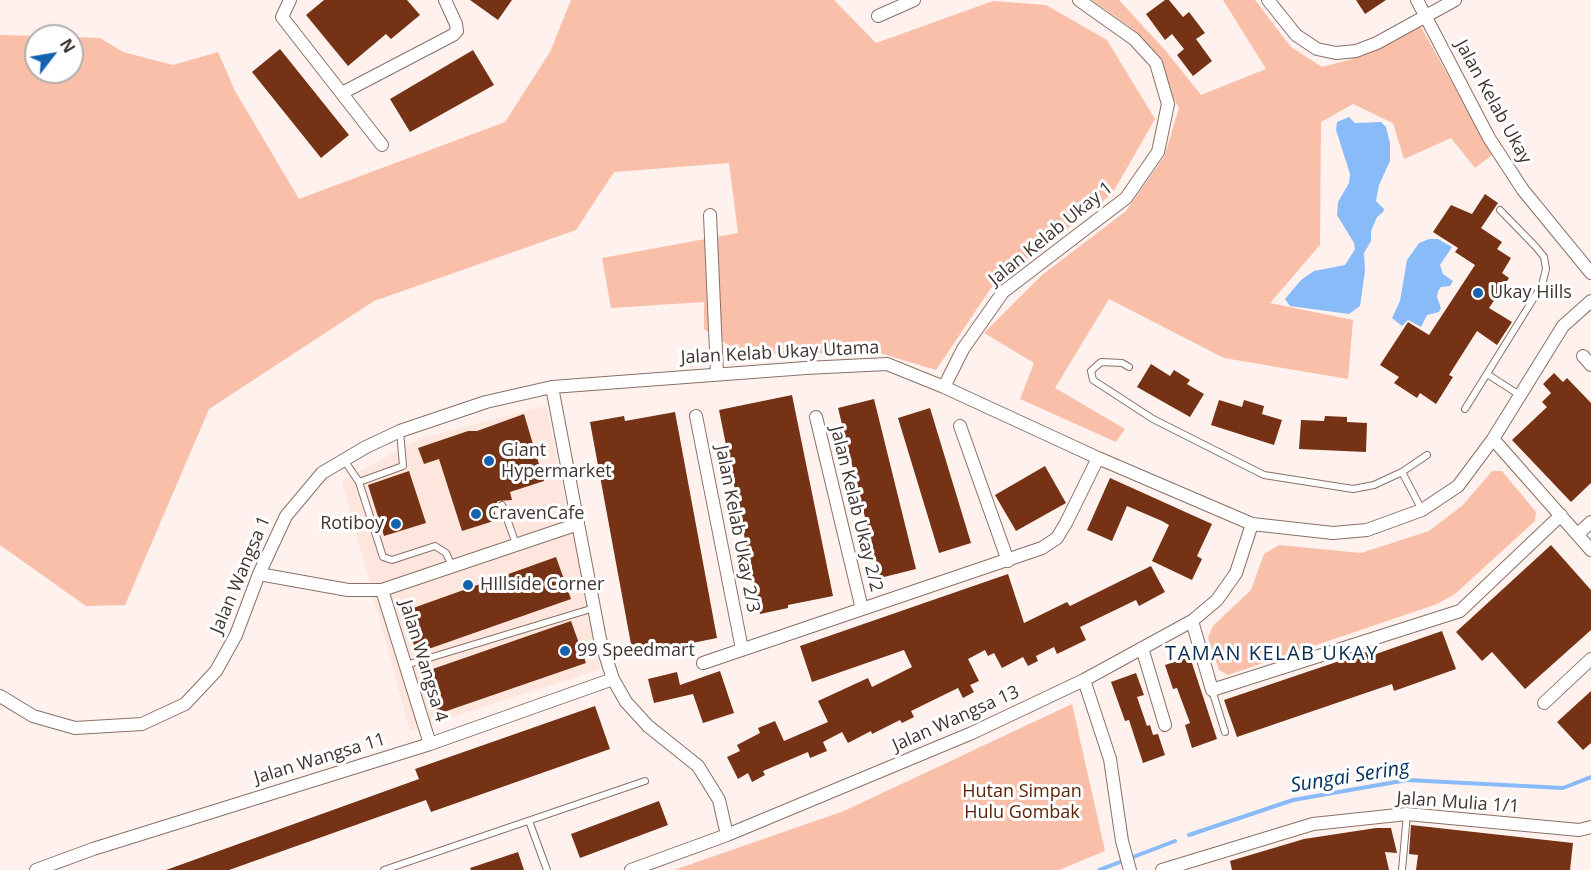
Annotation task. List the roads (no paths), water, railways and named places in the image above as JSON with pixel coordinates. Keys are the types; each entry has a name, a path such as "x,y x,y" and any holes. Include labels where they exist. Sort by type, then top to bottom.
{"street":[{"path":"290,0 282,17 382,145"},
{"path":"342,93 453,35 457,31 456,24 446,0"},
{"path":"878,16 914,0"},
{"name":"Jalan Kelab Ukay 1","path":"944,387 963,349 1003,292 1126,198 1158,152 1168,104 1156,63 1134,39 1078,0"},
{"path":"1268,0 1296,35 1317,49 1336,53 1356,51 1377,43 1455,0"},
{"name":"Jalan Kelab Ukay","path":"1417,0 1488,138 1523,190 1589,266"},
{"path":"710,215 717,374"},
{"name":"Jalan Kelab Ukay Utama","path":"552,387 887,364 944,387 1098,458 1252,525 1333,533 1367,530 1422,510 1458,486 1493,439 1518,394 1563,326 1591,301"},
{"path":"552,387 600,639 613,679 626,702 648,726 698,766 705,775 719,800 727,835"},
{"name":"Jalan Wangsa 1","path":"0,696 33,716 75,728 142,723 185,704 216,671 236,635 259,574 286,516 322,473 343,459 400,431 486,402 552,387"},
{"name":"Jalan Kelab Ukay 2/3","path":"696,416 742,650"},
{"name":"Jalan Kelab Ukay 2/2","path":"816,417 862,609"},
{"path":"960,426 1008,561"},
{"path":"1493,439 1591,550"},
{"path":"703,663 1042,548 1057,538 1098,458"},
{"path":"1192,621 1212,690 1460,611 1561,515"},
{"path":"1578,534 1591,522"},
{"path":"259,574 348,590 382,590 578,524"},
{"name":"Jalan Wangsa 13","path":"631,870 727,835 972,733 1084,680 1192,621 1217,600 1236,573 1252,525"},
{"name":"Jalan Wangsa 4","path":"382,590 430,744"},
{"path":"1142,648 1165,725"},
{"path":"1544,703 1591,659"},
{"name":"Jalan Wangsa 11","path":"36,870 93,849 430,744 613,679"},
{"path":"1084,680 1110,759 1122,841 1129,869"},
{"name":"Jalan Mulia 1/1","path":"1162,870 1197,865 1313,824 1407,814 1585,829"}],"lane":[{"path":"1465,409 1542,285 1546,269 1544,257 1500,210"},
{"path":"1129,367 1122,363 1101,362 1090,371 1094,380 1153,419 1264,475 1353,489 1374,485 1402,472 1427,454"},
{"path":"1487,374 1518,394"},
{"path":"359,482 403,466 400,431"},
{"path":"343,459 359,482 383,557 392,560 435,546 446,553 452,566"},
{"path":"1402,472 1422,510"},
{"path":"502,505 516,544"},
{"path":"406,665 594,608"},
{"path":"1212,690 1225,732"},
{"path":"384,870 645,781"},
{"path":"1402,870 1407,814"},
{"path":"529,821 547,870"}],"water":[{"path":"1349,117 1355,123 1381,122 1386,127 1390,143 1390,161 1379,185 1376,201 1384,209 1377,217 1371,231 1371,241 1364,253 1365,271 1360,306 1349,314 1290,306 1285,299 1301,280 1314,271 1345,265 1355,249 1354,243 1337,215 1338,202 1349,183 1350,174 1336,130 1337,122"},
{"path":"1429,239 1438,239 1452,247 1440,265 1443,274 1453,281 1450,286 1441,287 1438,291 1437,297 1441,308 1439,312 1427,315 1421,327 1408,320 1402,326 1392,318 1400,301 1407,260 1419,243"}],"waterway":[{"name":"Sungai Sering","path":"1189,835 1293,800 1407,780 1563,788 1591,777"},
{"name":"Sungai Sering","path":"1099,870 1175,841"}],"place":[{"name":"Ukay Hills","path":"1478,293"},
{"name":"Giant Hypermarket","path":"489,461"},
{"name":"CravenCafe","path":"476,514"},
{"name":"Rotiboy","path":"396,524"},
{"name":"HIllside Corner","path":"468,585"},
{"name":"99 Speedmart","path":"565,651"}],"district":[{"name":"TAMAN KELAB UKAY","path":"1272,654"}],"park label":[{"name":"Hutan Simpan Hulu Gombak","path":"1022,802"}]}
